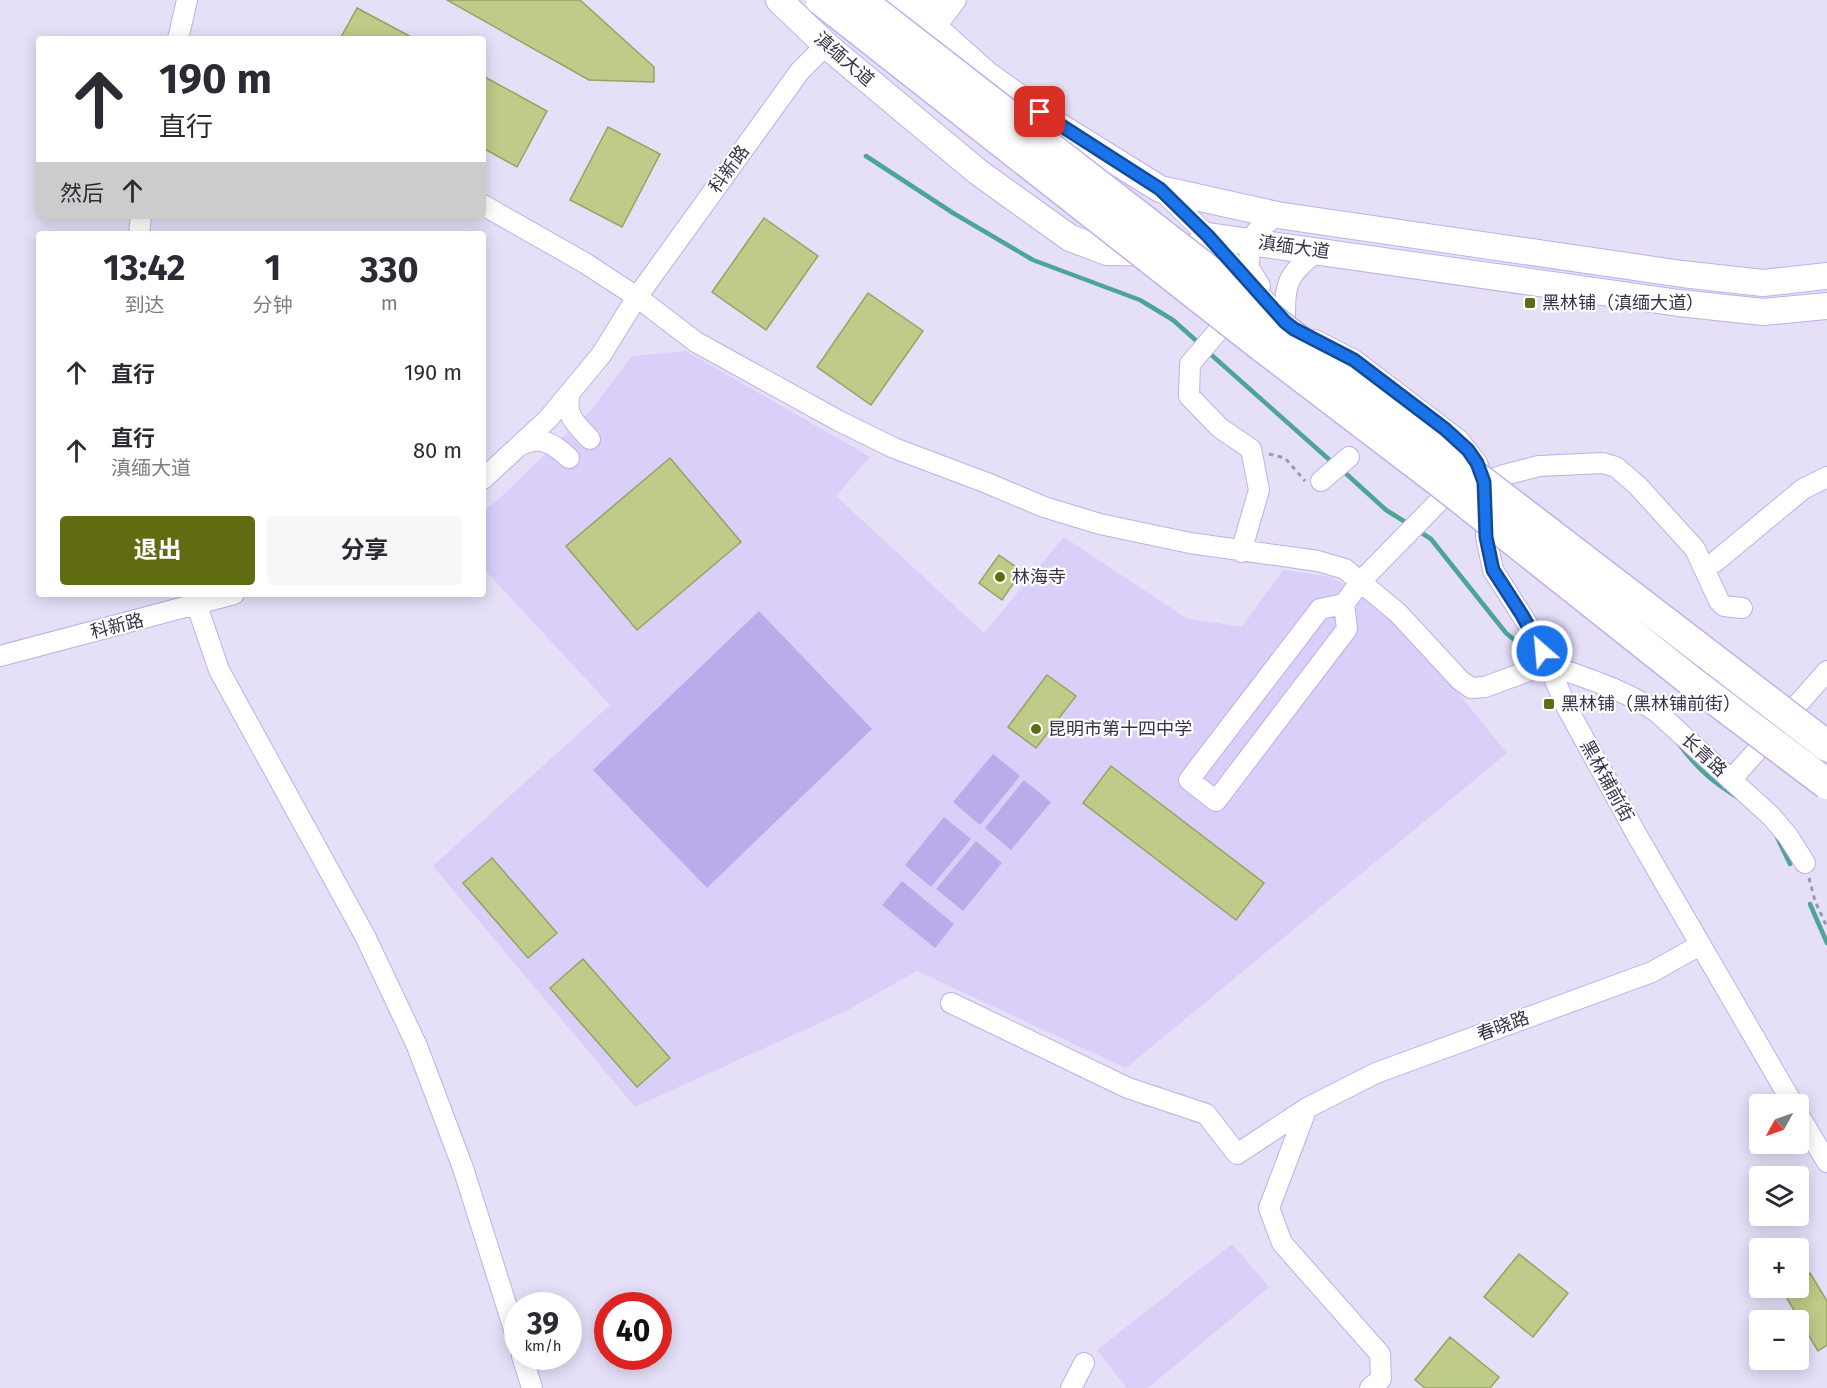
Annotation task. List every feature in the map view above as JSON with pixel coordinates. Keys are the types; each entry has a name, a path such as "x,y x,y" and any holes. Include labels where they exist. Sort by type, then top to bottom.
{"highway":[{"path":"821,0 1260,345 1440,482 1683,675 1827,784"},
{"path":"860,0 1328,364 1827,746"}],"main road":[{"name":"滇缅大道","path":"779,0 826,45 978,172 1070,238 1107,252 1250,241 1679,303 1763,312 1827,306"},
{"name":"滇缅大道","path":"922,11 986,74 1058,125 1160,189 1277,215 1682,274 1763,283 1827,276"}],"street":[{"path":"179,36 188,0"},
{"path":"922,11 956,0"},
{"name":"科新路","path":"486,476 548,419 601,355 637,297 800,72 826,45"},
{"path":"1160,189 1199,244 1248,293 1285,322"},
{"path":"486,207 585,263 637,297 696,342 894,448 1044,507 1100,524 1241,552 1318,561 1345,569 1398,613 1460,680 1471,688 1485,687 1547,664"},
{"path":"1277,215 1257,231 1250,241 1249,268 1285,322"},
{"path":"1199,244 1285,322"},
{"path":"1285,322 1285,291 1295,269 1318,250"},
{"path":"1241,552 1259,490 1251,449 1220,428 1189,396 1190,364 1248,293"},
{"name":"科新路","path":"486,459 539,410 591,347 637,297"},
{"name":"黑林铺前街","path":"1285,322 1354,360 1459,440 1477,463 1484,482 1486,537 1493,570 1537,639 1571,716 1787,1094"},
{"path":"570,393 567,406 569,413 590,440"},
{"path":"521,445 529,441 543,440 569,458"},
{"path":"1321,481 1349,457"},
{"path":"1344,604 1347,629 1216,801 1189,780 1320,609 1344,604 1361,581 1477,463"},
{"path":"1484,482 1539,466 1603,463 1616,467 1638,486 1695,549 1719,601 1724,606 1742,608"},
{"path":"1715,562 1803,489 1827,477"},
{"path":"192,598 219,670 365,936 417,1046 463,1168 504,1298"},
{"name":"科新路","path":"0,642 192,598"},
{"name":"科新路","path":"0,656 192,598"},
{"name":"长青路","path":"1547,664 1623,692 1658,712 1780,827 1805,863"},
{"path":"1731,780 1827,671"},
{"name":"春晓路","path":"951,1003 1128,1088 1206,1114 1237,1154 1307,1108 1376,1073 1652,972 1700,945"},
{"path":"1307,1108 1269,1208 1282,1242 1380,1354 1381,1379 1370,1388"},
{"path":"1809,1132 1827,1162"},
{"path":"1071,1388 1084,1363"},
{"path":"526,1370 532,1388"}],"path":[{"path":"1251,449 1285,458 1311,489 1321,481"},
{"path":"1805,863 1815,901 1827,927"}],"shaded area":[{"name":"昆明市第十四中学","path":"686,351 870,457 836,496 984,633 1064,537 1186,618 1242,627 1283,570 1332,577 1404,627 1507,753 1126,1068 917,971 846,1011 635,1107 433,866 610,705 486,571 486,509 499,499 591,410 632,356"},
{"path":"759,611 872,729 707,888 593,770"},
{"path":"993,754 1020,776 980,825 953,802"},
{"path":"1024,780 1051,802 1011,850 985,828"},
{"path":"944,817 971,839 931,887 905,865"},
{"path":"976,841 1002,863 963,911 936,889"},
{"path":"902,881 954,924 935,948 882,905"},
{"path":"1232,1244 1269,1287 1148,1388 1127,1388 1097,1350"}],"building":[{"path":"447,0 580,0 654,67 654,82 589,80"},
{"path":"357,8 409,36 342,36"},
{"path":"486,78 547,111 517,167 486,150"},
{"path":"608,127 660,154 622,227 570,200"},
{"path":"764,218 818,256 766,330 712,292"},
{"path":"868,293 923,331 871,405 817,367"},
{"path":"670,458 741,542 637,630 566,546"},
{"name":"林海寺","path":"999,555 1022,571 1002,600 979,583"},
{"path":"1047,675 1076,696 1036,748 1008,727"},
{"path":"1111,766 1264,883 1236,920 1083,803"},
{"path":"492,858 557,933 528,958 463,883"},
{"path":"583,959 670,1058 637,1087 550,988"},
{"path":"1519,1254 1568,1293 1533,1337 1484,1297"},
{"path":"1809,1274 1827,1301 1827,1345 1818,1351 1809,1336 1809,1310 1794,1310 1787,1298 1809,1298"},
{"path":"1450,1337 1499,1377 1490,1388 1425,1388 1415,1380"}],"waterway":[{"path":"866,156 953,213 1033,260 1140,300 1173,320 1201,345"},
{"path":"1207,351 1333,463"},
{"path":"1342,470 1386,510 1410,525"},
{"path":"1417,530 1431,539 1506,633 1523,647"},
{"path":"1678,743 1705,773 1737,797"},
{"path":"1777,837 1790,864"},
{"path":"1810,904 1827,943"}],"place":[{"name":"黑林铺（滇缅大道）","path":"1530,303"},
{"name":"林海寺","path":"1000,577"},
{"name":"黑林铺（黑林铺前街）","path":"1549,704"},
{"name":"昆明市第十四中学","path":"1036,729"}],"route":[{"path":"1040,112 1160,189 1208,236 1285,322 1354,360 1459,440 1477,463 1484,482 1486,537 1493,570 1537,639 1542,651"}]}
